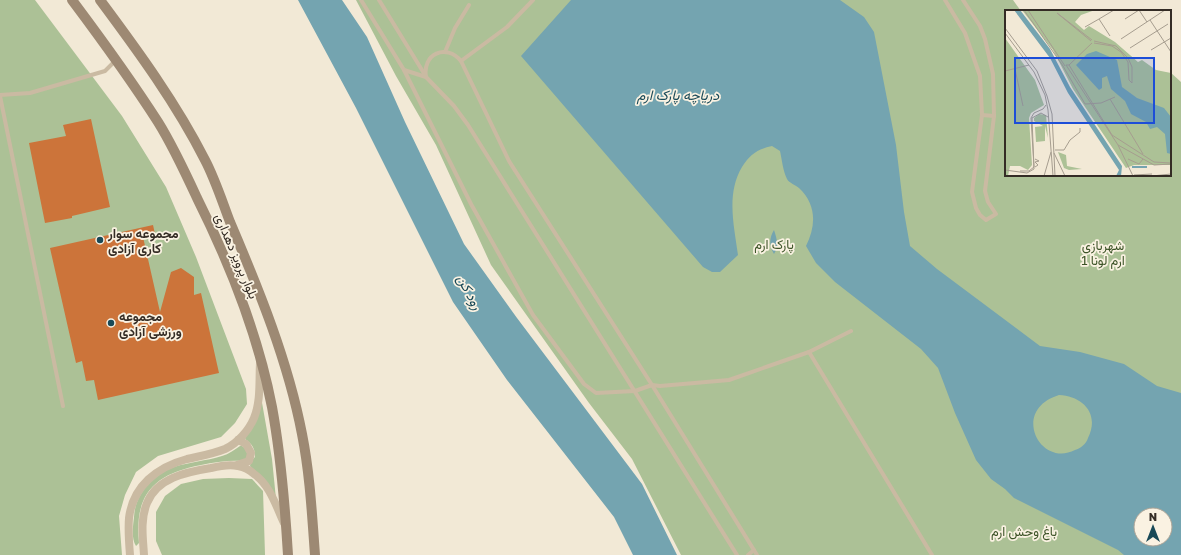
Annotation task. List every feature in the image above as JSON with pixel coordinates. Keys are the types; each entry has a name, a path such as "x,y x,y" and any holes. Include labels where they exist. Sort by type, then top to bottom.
{"main road":[{"name":"بلوار پرویز دهداری","path":"72,0 116,60 158,123 211,226 230,269 248,319 272,405 279,448 287,528 288,555"},
{"name":"بلوار پرویز دهداری","path":"100,0 137,49 180,115 205,160 249,265 271,325 292,391 302,435 309,478 315,555"}],"street":[{"path":"130,555 129,529 131,509 139,490 146,481 153,474 172,463 216,453 231,446 248,429 256,412 260,358"},
{"path":"144,555 142,520 147,504 156,490 162,484 176,476 194,470 237,465 248,461 251,453 246,444 238,440"},
{"path":"237,465 254,473 266,485 287,528"}],"lane":[{"path":"361,0 404,70 471,204 534,315 584,384 596,393 635,391 652,385 660,386 729,380 809,352 851,331"},
{"path":"379,0 426,77 454,106 468,125 737,555"},
{"path":"461,61 507,27 533,0"},
{"path":"945,0 965,33 980,76 982,115 972,192 976,208 980,215 986,220 996,214 988,202 985,191 994,116 993,74 985,39 980,26 963,0"},
{"path":"446,52 455,28 469,5"},
{"path":"426,77 426,65 429,60 439,52 452,53 461,61 509,161 652,385 757,555"},
{"path":"63,406 0,95 30,93 105,71 116,60"},
{"path":"404,70 426,77"},
{"path":"982,115 994,116"},
{"path":"809,352 932,555"},
{"path":"748,555 754,550"}],"green space":[{"name":"مجموعه ورزشی آزادی","path":"0,0 35,0 122,116 166,187 196,257 246,389 247,404 235,423 221,437 158,456 136,472 125,495 119,516 122,555 0,555"},
{"name":"پارک ارم","path":"356,0 1013,0 1020,10 1005,10 1005,176 1171,176 1171,73 1181,82 1181,555 681,555 632,459 589,403 491,265 436,145 396,76"},
{"path":"261,397 272,459 276,499 250,466 251,461 255,457 254,449 245,439"},
{"path":"240,446 246,449 248,457 243,461 217,462 185,469 171,474 159,481 150,489 144,499 140,511 138,526 139,543 136,546 133,539 135,509 146,486 152,480 174,467 222,456"},
{"path":"203,479 252,479 263,491 265,555 162,555 156,541 156,512 165,496 181,484"}],"water":[{"name":"رود کن","path":"298,0 342,0 367,37 405,122 464,244 517,318 642,484 677,555 633,555 614,517 507,380 453,302 356,108"},
{"name":"دریاچه پارک ارم","path":"571,0 840,0 864,17 874,32 896,145 904,212 910,246 937,269 1040,346 1080,352 1124,364 1157,386 1181,393 1181,555 1124,555 1118,550 1014,498 1005,489 991,479 976,460 955,413 938,368 921,349 835,282 816,263 806,246 812,231 813,223 812,209 809,201 799,188 789,182 780,151 772,146 751,155 737,177 734,188 732,210 738,255 720,272 712,272 703,267 521,56","holes":["1059,395 1068,396 1082,403 1087,408 1092,421 1091,429 1085,444 1081,447 1062,453 1051,451 1042,444 1036,435 1033,424 1036,412 1044,402"]},
{"path":"774,230 777,248 774,254 770,242"}],"building":[{"path":"91,119 110,207 72,216 72,218 45,223 29,143 66,136 63,125"},
{"path":"153,225 155,234 143,237 160,312 171,272 181,268 194,277 194,295 201,293 219,373 98,400 94,380 86,381 82,361 76,363 50,248"}],"place":[{"name":"مجموعه سوار کاری آزادی","path":"100,240"},
{"name":"مجموعه ورزشی آزادی","path":"111,323"}],"park label":[{"name":"شهربازی ارم لونا 1","path":"1103,252"},
{"name":"باغ وحش ارم","path":"1024,531"}]}
